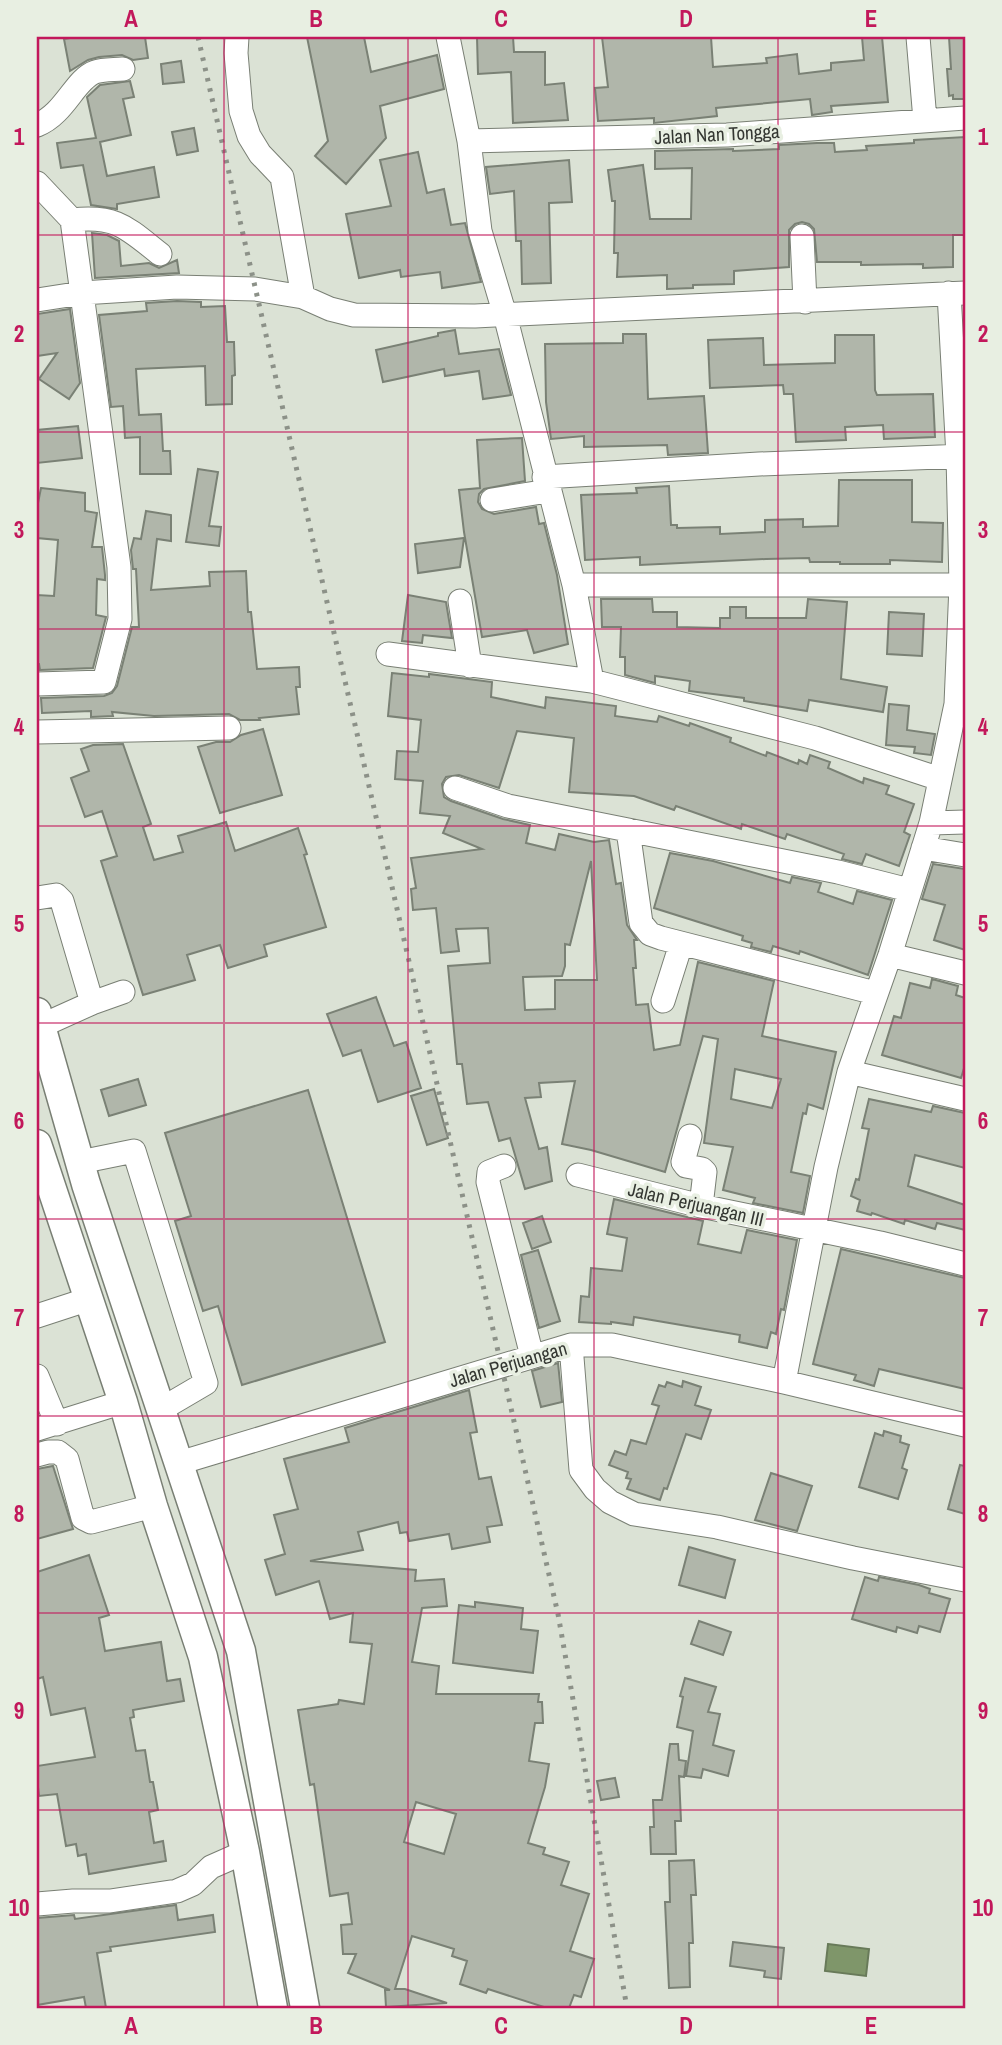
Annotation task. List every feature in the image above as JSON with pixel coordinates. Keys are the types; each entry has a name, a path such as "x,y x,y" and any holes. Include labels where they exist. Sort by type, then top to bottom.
{"main road":[{"path":"39,1019 80,1162 242,1651 305,2008"},
{"path":"37,1144 45,1198 89,1299 203,1657 246,1852 272,2008"}],"street":[{"path":"237,37 241,111 249,136 260,155 282,177 303,297"},
{"path":"448,37 469,141 480,231 505,315 546,484 574,585 592,681"},
{"path":"918,37 925,120"},
{"path":"37,125 66,103 93,72 123,69"},
{"name":"Jalan Nan Tongga","path":"469,141 727,135 965,118"},
{"path":"37,183 72,220 118,554 120,619 104,682 37,684"},
{"path":"72,220 86,218 115,222 136,233 160,254"},
{"path":"802,236 805,302"},
{"path":"37,300 82,293 177,287 255,289 303,297 330,309 354,315 505,315 957,293 963,585 956,704 931,823 890,955 849,1072 784,1382"},
{"path":"492,500 546,484 758,464 962,456"},
{"path":"574,585 963,585"},
{"path":"460,601 470,666"},
{"path":"388,654 592,681 815,738 940,779"},
{"path":"37,732 229,728"},
{"path":"456,788 508,806 838,872 909,890"},
{"path":"931,823 965,822"},
{"path":"628,830 641,923 650,934 875,993"},
{"path":"923,848 965,855"},
{"path":"37,898 56,895 62,901 92,1003"},
{"path":"663,1001 681,944"},
{"path":"890,955 965,973"},
{"path":"39,1019 123,992"},
{"path":"849,1072 965,1099"},
{"path":"690,1136 683,1162 686,1166 705,1172 701,1206"},
{"path":"80,1162 134,1151 206,1383 160,1410"},
{"path":"504,1166 489,1172 488,1182 532,1356"},
{"name":"Jalan Perjuangan III","path":"578,1175 701,1206 880,1243 965,1264"},
{"path":"37,1316 89,1299"},
{"path":"571,1345 581,1469 595,1489 610,1502 634,1514 717,1527 965,1580"},
{"name":"Jalan Perjuangan","path":"179,1463 571,1345 611,1345 965,1425"},
{"path":"37,1376 47,1427 123,1402"},
{"path":"37,1455 58,1452 66,1459 86,1522 153,1506"},
{"path":"37,1904 110,1901 177,1891 193,1884 211,1867 246,1852"}],"shaded area":[{"path":"828,1944 869,1949 866,1976 825,1971"}],"building":[{"path":"145,37 148,58 133,60 122,55 99,57 70,71 64,39"},
{"path":"307,37 364,37 371,72 437,55 444,89 380,106 386,138 346,184 315,156 328,141"},
{"path":"477,37 513,37 514,52 545,52 545,85 564,83 568,120 513,123 511,72 478,74"},
{"path":"602,37 711,37 713,67 767,63 766,58 797,54 799,74 831,70 831,63 864,60 862,37 882,37 888,102 831,106 832,112 812,115 810,99 716,108 717,116 654,123 654,118 598,121 595,88 608,87"},
{"path":"949,37 965,37 965,99 953,99 953,95 949,96"},
{"path":"181,61 184,82 163,84 161,64"},
{"path":"130,81 134,97 123,99 131,135 100,142 107,176 154,167 159,197 117,204 117,209 91,205 83,165 61,168 57,143 96,138 87,97 100,85"},
{"path":"194,128 198,151 177,155 172,132"},
{"path":"965,137 965,235 953,235 953,267 923,268 923,264 861,265 861,262 817,262 814,229 802,222 789,230 789,267 734,271 734,284 667,289 667,275 617,277 618,253 614,253 615,201 612,201 608,170 643,165 650,219 691,219 692,168 655,169 655,151 779,149 779,145 834,143 835,152 867,150 866,146 914,143 914,140"},
{"path":"418,152 427,193 444,189 451,225 465,223 481,282 442,288 440,272 401,277 400,270 359,278 346,214 391,206 380,160"},
{"path":"569,160 572,202 549,203 551,283 522,284 521,241 516,241 514,191 490,194 486,167"},
{"path":"92,233 107,235 119,241 121,266 149,263 159,268 177,260 179,273 95,278"},
{"path":"201,302 201,307 225,306 227,342 234,342 232,404 206,405 205,366 136,369 139,415 161,414 163,451 170,451 171,474 140,474 140,437 125,438 123,406 111,407 99,315 147,311 146,303"},
{"path":"70,309 80,383 69,399 39,379 57,353 37,356 37,314"},
{"path":"455,330 459,354 499,349 511,395 483,399 479,371 445,376 444,369 383,382 376,350"},
{"path":"623,334 646,334 648,399 704,396 708,453 668,455 667,445 584,447 584,436 551,439 546,402 545,344 623,343"},
{"path":"835,335 874,335 877,395 933,394 935,437 884,439 883,425 845,427 846,440 796,442 793,394 784,394 783,385 710,388 708,340 763,338 764,365 835,363"},
{"path":"78,426 82,458 37,463 37,430"},
{"path":"522,438 525,481 484,489 479,494 478,502 482,509 494,514 536,507 539,524 544,523 557,575 568,644 534,653 527,630 482,637 459,490 480,488 477,440"},
{"path":"198,469 218,472 209,526 221,527 219,546 186,542"},
{"path":"839,480 912,480 912,522 943,523 942,562 890,560 890,564 840,564 810,562 809,558 640,565 640,557 585,560 581,495 637,493 636,488 669,486 671,525 677,525 677,528 720,527 720,534 765,532 765,520 803,519 803,527 838,526"},
{"path":"41,488 85,493 85,511 97,513 92,547 102,547 105,580 97,579 96,615 106,617 93,668 40,670 37,664 37,595 54,596 58,540 37,538 37,508"},
{"path":"146,511 171,515 171,541 157,539 151,590 210,586 209,572 246,571 248,612 251,612 257,669 299,667 300,687 296,687 299,714 240,720 229,714 154,716 112,712 113,716 91,717 91,711 42,713 41,698 104,696 112,693 117,686 132,627 139,627 136,569 133,569 131,550 134,538 141,539"},
{"path":"464,538 460,567 418,573 415,544"},
{"path":"408,595 446,602 452,638 423,635 422,643 402,641"},
{"path":"601,599 652,599 653,612 677,612 677,627 720,628 720,618 730,618 730,607 746,607 746,618 806,618 808,599 847,602 841,679 887,687 883,712 809,700 807,711 744,701 744,698 689,691 690,681 655,676 655,683 625,675 625,657 620,657 621,627 602,627"},
{"path":"889,612 924,614 922,656 887,654"},
{"path":"392,673 429,677 429,674 492,682 491,697 545,708 546,697 616,706 615,716 657,722 659,716 689,726 690,723 731,738 730,742 766,756 767,752 798,764 799,760 807,764 810,755 830,762 828,768 863,783 864,778 889,786 886,794 914,804 904,832 910,835 899,866 866,854 862,864 842,859 844,854 787,834 785,839 742,824 741,829 676,806 674,810 634,796 569,792 574,738 517,731 499,788 459,775 446,777 442,784 444,797 451,801 503,819 530,825 526,843 555,850 559,834 594,842 609,840 616,884 621,883 627,925 637,940 634,940 636,968 633,968 636,1005 648,1004 654,1050 680,1045 698,962 774,981 762,1036 836,1052 823,1109 808,1104 806,1114 803,1113 791,1172 810,1176 803,1213 753,1203 755,1198 723,1190 733,1147 704,1143 718,1039 703,1036 665,1172 562,1144 575,1081 539,1083 541,1097 525,1098 539,1149 547,1147 552,1181 525,1189 510,1138 499,1141 488,1102 467,1104 462,1064 457,1064 448,966 490,963 488,928 456,929 459,951 441,953 436,908 413,910 411,889 416,888 411,858 482,849 443,833 450,816 420,813 423,781 395,779 397,751 418,752 421,720 388,716","holes":["591,861 597,980 555,980 555,1009 525,1010 523,977 562,976 565,944 570,945","735,1069 781,1079 772,1108 731,1099"]},
{"path":"889,704 909,706 907,730 935,734 931,755 914,753 915,747 886,745"},
{"path":"263,729 282,795 220,813 198,747 216,742 230,742 241,735"},
{"path":"123,744 151,824 143,827 154,860 183,852 178,836 226,822 235,851 298,828 326,927 264,945 267,956 228,968 220,945 187,955 195,980 143,995 101,861 117,856 102,811 85,817 71,778 89,771 81,749 93,745"},
{"path":"670,853 713,861 790,883 792,877 821,883 818,892 853,904 857,891 892,900 868,975 800,951 799,954 773,946 771,952 751,947 752,943 742,940 743,936 654,908"},
{"path":"933,864 965,869 965,950 934,940 945,905 922,899"},
{"path":"932,979 958,986 956,995 965,998 965,1065 961,1078 882,1055 894,1016 901,1018 910,983 930,988"},
{"path":"376,997 394,1046 406,1042 421,1088 378,1102 361,1050 343,1056 327,1014"},
{"path":"138,1079 146,1105 109,1116 101,1090"},
{"path":"434,1089 448,1138 427,1145 411,1096"},
{"path":"308,1090 385,1342 242,1385 218,1306 203,1311 175,1221 191,1216 165,1133"},
{"path":"869,1099 931,1112 933,1106 965,1113 965,1168 915,1155 908,1186 965,1205 965,1230 937,1223 935,1229 905,1220 904,1224 857,1211 860,1200 851,1196 856,1179 859,1180 869,1129 862,1128"},
{"path":"614,1199 703,1221 698,1244 741,1253 747,1230 797,1240 784,1310 781,1309 776,1334 771,1332 767,1348 739,1342 740,1335 634,1317 633,1325 579,1322 581,1296 589,1297 591,1268 622,1271 627,1238 607,1234"},
{"path":"542,1216 551,1242 532,1249 523,1223"},
{"path":"841,1249 965,1278 965,1389 879,1369 874,1386 854,1380 856,1375 813,1364"},
{"path":"538,1250 560,1321 539,1328 521,1255"},
{"path":"558,1363 562,1402 541,1407 532,1371"},
{"path":"683,1381 701,1387 695,1405 711,1410 701,1439 686,1434 667,1489 664,1488 660,1500 627,1489 631,1479 626,1478 628,1472 609,1465 615,1451 626,1455 631,1440 646,1444 659,1406 652,1404 659,1385 665,1387 667,1382 682,1387"},
{"path":"469,1390 477,1432 470,1433 479,1479 491,1477 502,1525 487,1527 490,1542 452,1549 449,1534 409,1541 407,1532 400,1533 398,1522 358,1532 363,1550 310,1561 416,1570 415,1581 444,1579 447,1606 422,1608 412,1662 439,1666 436,1694 539,1694 543,1723 535,1723 529,1761 549,1764 528,1843 545,1848 543,1854 569,1862 561,1885 589,1894 570,1951 594,1959 581,1997 574,1995 569,2008 547,2008 488,1989 486,1993 460,1984 467,1961 452,1956 454,1949 412,1936 395,1989 405,1989 447,2003 386,2007 385,1990 390,1990 348,1973 356,1954 343,1954 341,1925 352,1924 348,1893 330,1896 314,1784 310,1785 298,1710 338,1704 339,1700 364,1704 372,1644 350,1642 353,1613 330,1619 319,1581 276,1595 265,1560 285,1554 274,1515 298,1509 284,1459 349,1442 345,1428","holes":["416,1802 456,1814 444,1854 404,1842"]},
{"path":"884,1431 901,1436 900,1442 909,1445 902,1468 907,1470 898,1499 859,1487 875,1433 883,1436"},
{"path":"960,1465 965,1466 965,1514 948,1509"},
{"path":"53,1466 73,1529 37,1539 37,1469"},
{"path":"771,1473 812,1486 797,1531 755,1520"},
{"path":"689,1547 735,1560 725,1598 679,1585"},
{"path":"89,1555 109,1615 99,1618 105,1651 161,1642 167,1681 180,1679 184,1701 133,1710 134,1717 130,1718 136,1751 145,1750 150,1782 153,1782 158,1810 149,1812 154,1843 163,1841 166,1861 89,1874 86,1854 78,1856 76,1844 66,1846 57,1794 39,1796 37,1766 95,1757 85,1708 51,1715 43,1677 37,1679 37,1572"},
{"path":"865,1577 919,1585 930,1589 929,1593 950,1599 940,1632 919,1626 917,1633 897,1627 896,1632 852,1619"},
{"path":"475,1602 523,1608 521,1629 538,1631 533,1673 453,1663 459,1605 475,1607"},
{"path":"699,1621 731,1632 723,1655 691,1644"},
{"path":"685,1678 716,1687 708,1712 720,1714 713,1745 734,1751 728,1776 703,1769 701,1778 686,1776 693,1731 677,1727"},
{"path":"670,1744 678,1744 679,1760 686,1761 684,1777 679,1776 681,1821 675,1821 676,1854 651,1854 653,1800 662,1800"},
{"path":"615,1778 619,1797 601,1800 597,1781"},
{"path":"694,1860 696,1895 691,1895 693,1943 689,1943 690,1987 669,1988 665,1902 670,1902 669,1861"},
{"path":"176,1905 178,1920 213,1915 215,1932 110,1947 111,1951 97,1953 106,2008 86,2008 84,1997 37,2005 37,1918 74,1915 75,1919"},
{"path":"733,1942 784,1948 781,1979 764,1977 765,1971 730,1966"}],"railway":[{"path":"198,37 558,1614 627,2008"}]}
